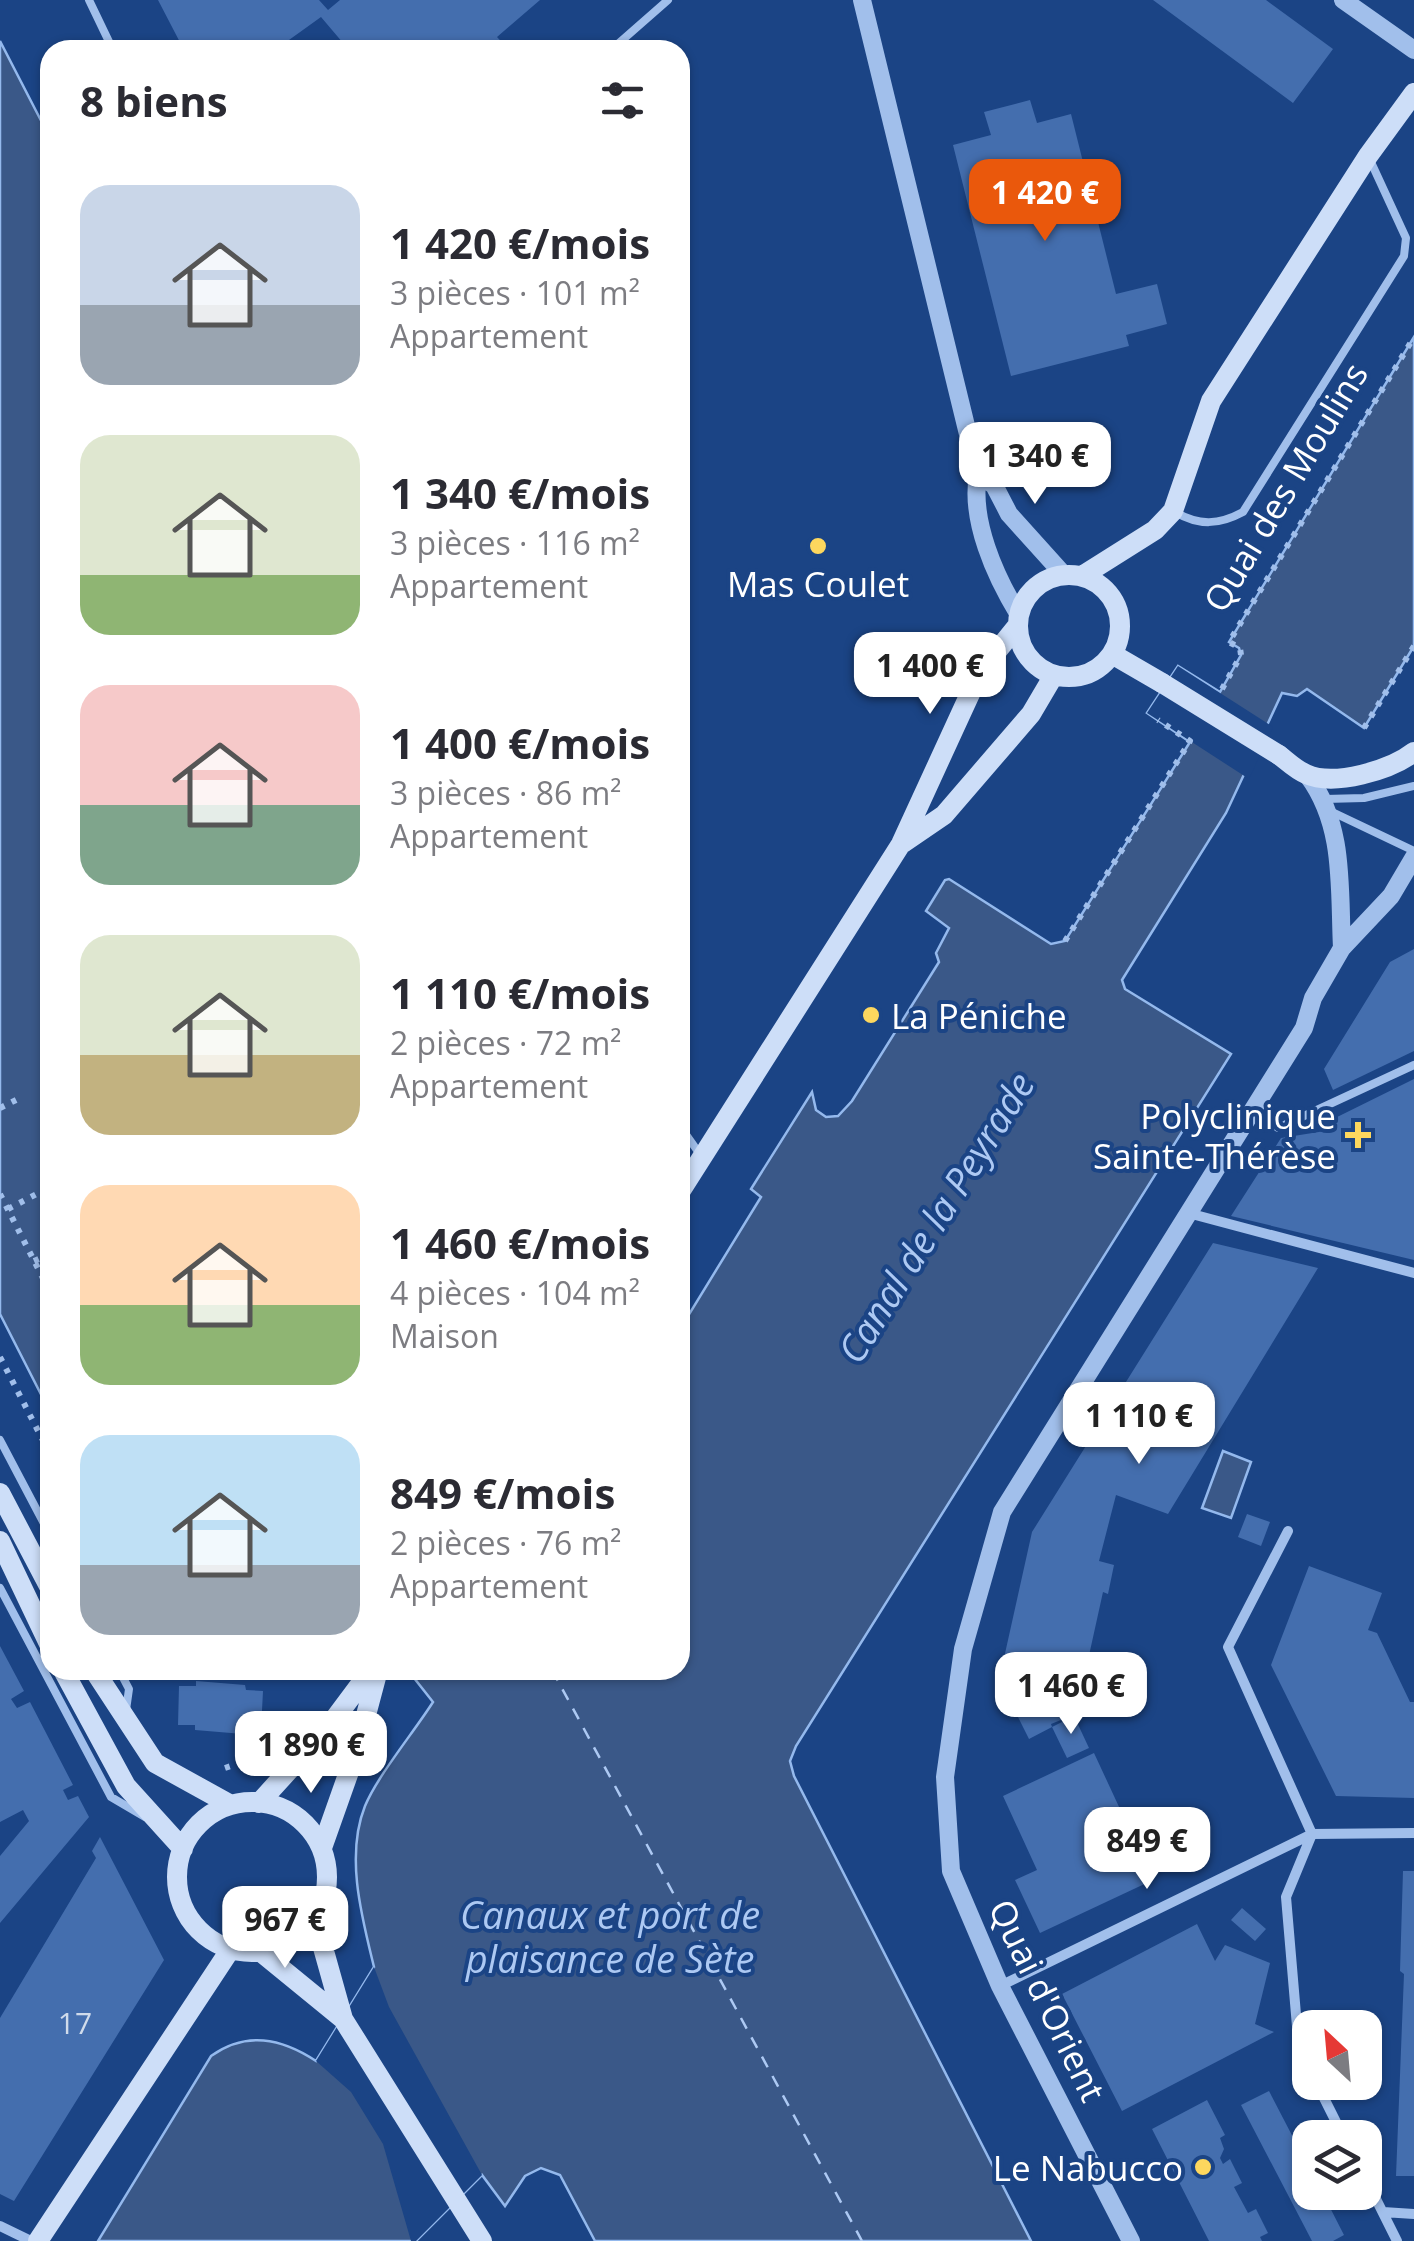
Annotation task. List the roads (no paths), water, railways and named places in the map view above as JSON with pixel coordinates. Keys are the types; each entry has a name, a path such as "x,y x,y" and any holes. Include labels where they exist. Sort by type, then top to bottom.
{"main road":[{"path":"690,1176 901,844 980,672 1018,620 1035,587 1073,575 1155,530 1173,511 1211,401 1368,156 1414,93"},
{"path":"1018,620 1024,650 1032,661 1054,675 1086,674 1112,654 1121,624 1118,608 1097,582 1073,575"},
{"path":"1112,654 1308,776 1342,778 1372,772 1414,752"},
{"path":"901,844 944,815 1030,714 1054,675"},
{"path":"0,1492 40,1569"},
{"path":"0,1542 40,1625"},
{"path":"68,1680 126,1786 183,1849"},
{"path":"100,1680 155,1764 231,1805"},
{"path":"259,1803 367,1680"},
{"path":"322,1848 357,1749 373,1680"},
{"path":"259,1803 296,1816 322,1848 328,1872 325,1896 315,1919 300,1935 261,1952 230,1950 208,1938 190,1920 178,1886 183,1849 194,1830 231,1805 259,1803"},
{"path":"315,1919 343,2019 482,2241"},
{"path":"34,2241 230,1950"},
{"path":"261,1952 343,2019"}],"street":[{"path":"862,0 978,475 975,494 998,580 1018,620"},
{"path":"1343,0 1414,50"},
{"path":"978,475 994,485 1009,514 1073,575"},
{"path":"1308,776 1326,804 1337,836 1342,948"},
{"name":"Quai d'Orient","path":"1131,2241 1000,1986 950,1870 945,1776 964,1649 1002,1512 1304,1028 1313,998 1342,948 1391,896 1414,854"},
{"path":"1186,1213 1414,1273"},
{"path":"1288,1531 1228,1646 1312,1834 1286,1897 1296,2010"},
{"path":"1000,1986 1312,1834 1414,1834"},
{"path":"1383,2212 1414,2214"},
{"path":"1383,2212 1398,2241"},
{"path":"0,2226 34,2241"}],"lane":[{"path":"89,0 108,40"},
{"path":"622,40 668,0"},
{"name":"Quai des Moulins","path":"1173,511 1190,521 1222,523 1243,512 1404,256 1406,238 1397,213 1368,156"},
{"path":"1326,804 1414,786"},
{"path":"1326,804 1414,854"},
{"path":"1248,1113 1278,1128 1414,1065"},
{"path":"690,1140 702,1157"},
{"path":"0,1440 40,1517"},
{"path":"0,1542 0,1552"},
{"path":"0,1588 40,1663"},
{"path":"49,1680 111,1796 161,1828"},
{"path":"124,1680 129,1689 124,1719"}],"water":[{"path":"0,41 40,119 40,1392 0,1314"},
{"name":"Canaux et port de plaisance de Sète","path":"1414,337 1414,646 1364,728 1307,689 1297,696 1282,693 1226,813 1122,980 1125,989 1231,1054 790,1761 794,1776 1031,2241 595,2241 560,2175 541,2168 525,2176 505,2206 482,2175 416,2241 98,2241 211,2056 237,2043 264,2040 290,2047 316,2061 374,1967 358,1887 356,1845 365,1806 378,1781 433,1702 416,1680 690,1680 690,1313 761,1197 751,1189 812,1092 816,1110 826,1117 838,1116 852,1101 939,962 936,953 949,928 926,911 945,880 1051,944 1065,941 1190,742 1147,713 1178,666 1220,692 1241,655 1239,648 1229,642"},
{"path":"1223,1451 1251,1462 1231,1518 1202,1508"}],"place":[{"name":"Mas Coulet","path":"818,546"},
{"name":"La Péniche","path":"871,1015"},
{"name":"Polyclinique Sainte-Thérèse","path":"1358,1135"},
{"name":"Le Nabucco","path":"1203,2167"}],"water label":[{"name":"Canal de la Peyrade","path":"935,1217"}]}
